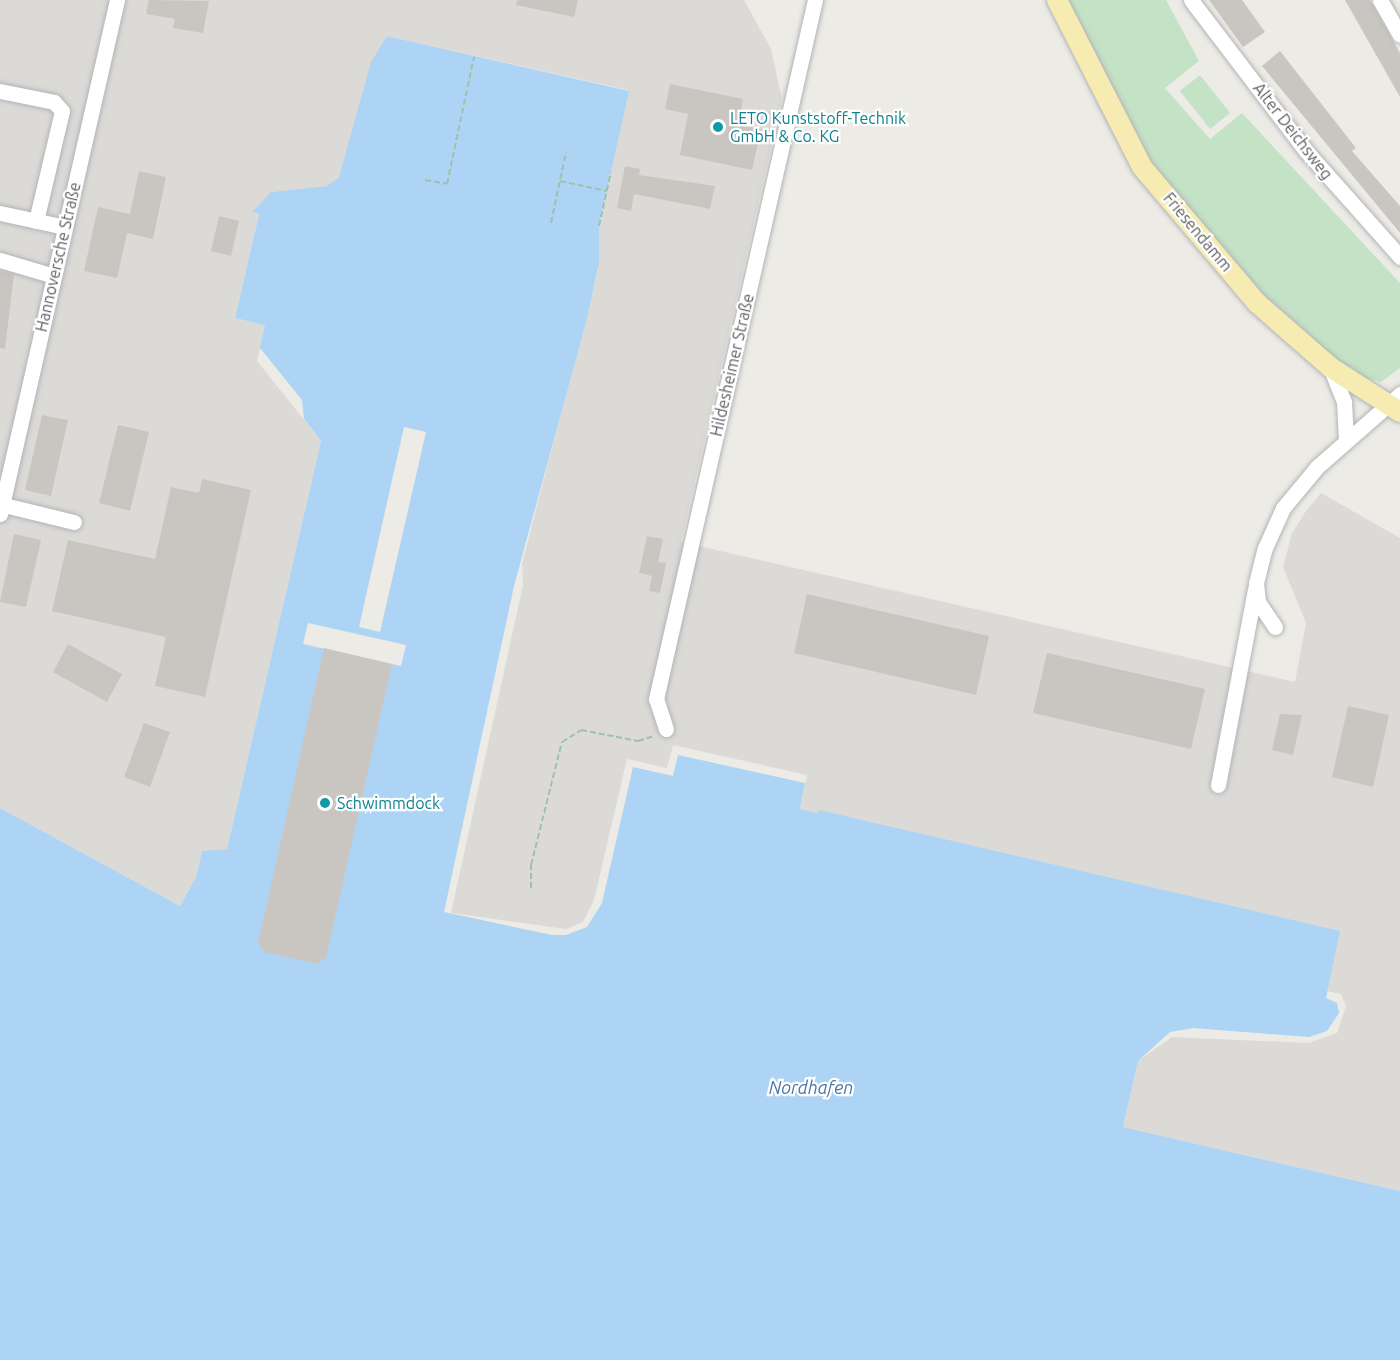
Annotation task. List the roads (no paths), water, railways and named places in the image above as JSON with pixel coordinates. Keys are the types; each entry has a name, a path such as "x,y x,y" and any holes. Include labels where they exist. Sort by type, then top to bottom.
{"main road":[{"name":"Friesendamm","path":"1057,0 1142,167 1257,303 1330,367 1396,403"}],"street":[{"name":"Hannoversche Straße","path":"1,508 117,0"},
{"name":"Hildesheimer Straße","path":"666,729 656,699 815,0"},
{"name":"Alter Deichsweg","path":"1191,0 1306,151 1400,257"},
{"path":"1380,0 1400,35"},
{"path":"0,91 54,102 62,111 36,221"},
{"path":"0,213 65,227"},
{"path":"0,260 54,276"},
{"path":"1330,367 1344,402 1346,439"},
{"path":"1218,785 1264,548 1283,508 1346,439 1396,403"},
{"path":"1,508 74,522"},
{"path":"1256,583 1258,602 1275,627"}],"water":[{"name":"Nordhafen","path":"387,36 629,91 599,226 599,263 586,322 514,586 444,912 552,935 566,935 587,927 602,903 633,767 673,776 678,755 805,783 800,809 818,813 819,810 1340,931 1326,998 1337,1003 1339,1013 1327,1031 1309,1037 1193,1028 1170,1032 1138,1061 1123,1127 1400,1191 1400,1360 0,1360 0,808 180,906 196,877 202,851 227,849 321,441 304,419 302,400 260,348 265,325 235,318 259,214 252,212 271,192 327,186 339,177 371,62"}],"place":[{"name":"LETO Kunststoff-Technik GmbH & Co. KG","path":"718,127"},
{"name":"Schwimmdock","path":"325,803"}]}
